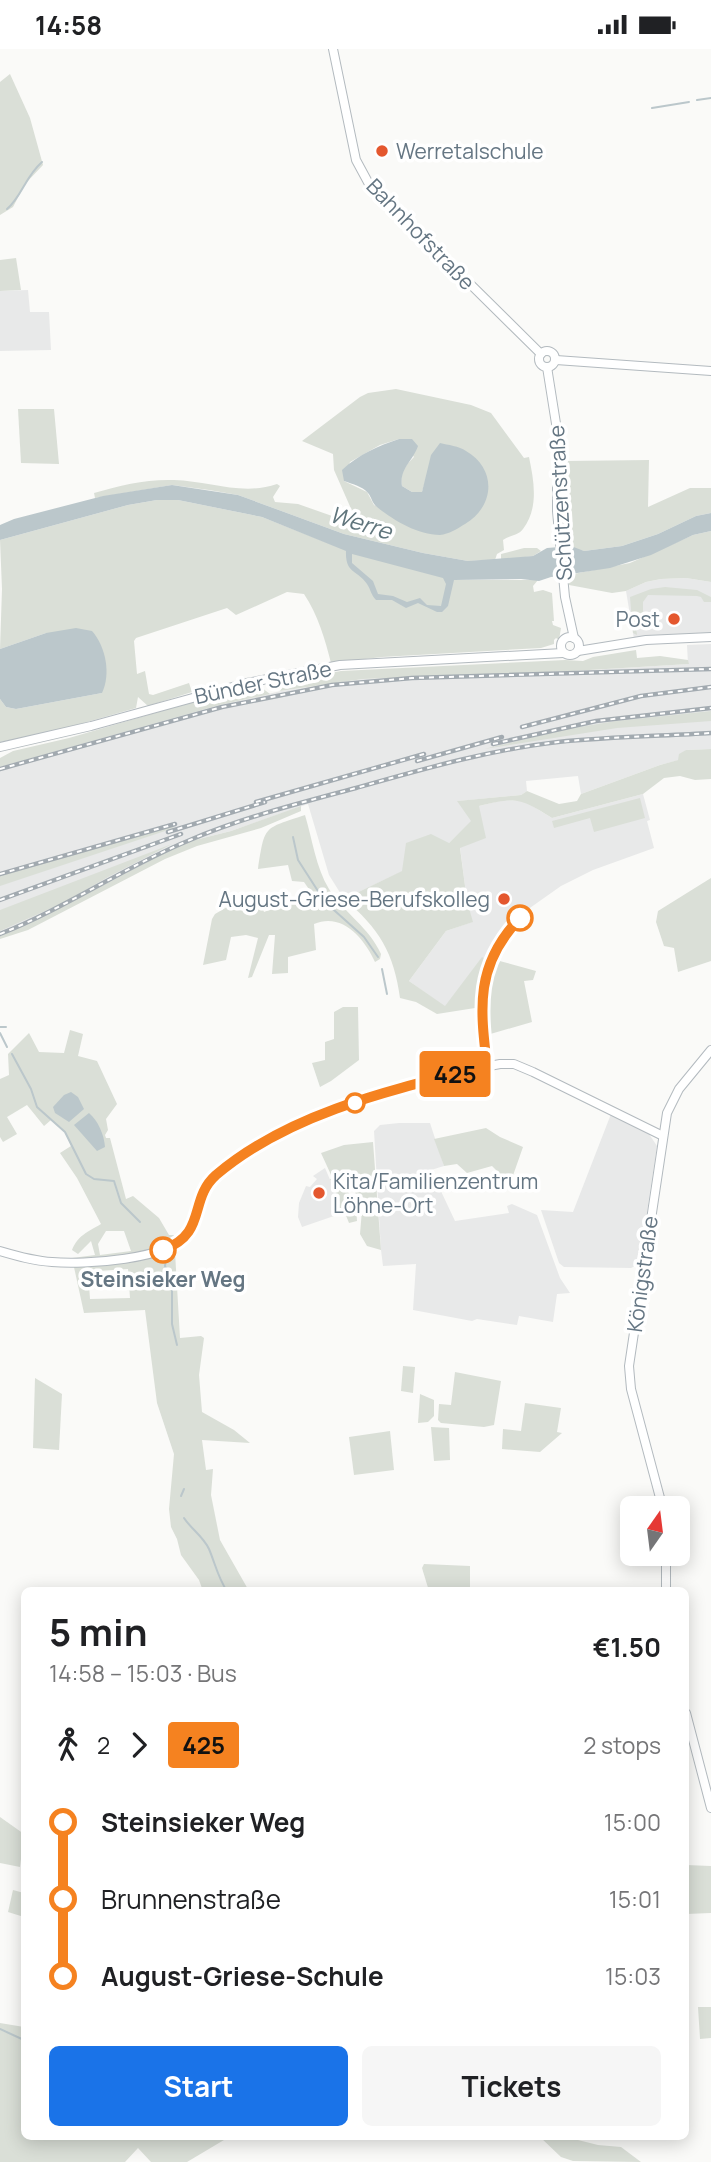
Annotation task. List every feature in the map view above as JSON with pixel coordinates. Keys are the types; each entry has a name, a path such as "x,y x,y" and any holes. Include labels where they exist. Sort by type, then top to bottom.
{"street":[{"name":"Bahnhofstraße","path":"333,49 356,160 363,176 384,200 541,354"},
{"path":"550,351 556,360 547,367 540,362 541,354 550,351"},
{"path":"556,360 711,371"},
{"name":"Schützenstraße","path":"547,367 561,455 556,501 570,645"},
{"name":"Bünder Straße","path":"0,747 91,726 195,695 340,665 532,653 570,645 607,647 646,640 711,637"},
{"name":"Königstraße","path":"660,1496 629,1375 667,1114 673,1098 684,1082 711,1050"},
{"path":"0,1251 35,1260 68,1263 151,1253 172,1247 190,1231 203,1192 210,1182 243,1155 278,1134 396,1088 500,1064 514,1064 533,1072 663,1136"},
{"path":"666,1566 666,1587"},
{"path":"689,1724 711,1808"}],"shaded area":[{"path":"10,74 30,118 43,165 25,184 13,207 0,215 0,82"},
{"path":"16,258 21,290 0,291 0,260"},
{"path":"28,290 30,312 49,312 51,350 0,351 0,291"},
{"path":"396,389 471,405 491,413 524,458 529,457 534,485 531,512 521,531 503,540 504,550 497,554 495,560 468,561 344,534 238,495 209,490 172,485 95,498 94,493 153,480 187,481 251,489 277,484 280,486 273,497 275,502 298,504 352,523 356,520 334,470 333,454 302,441 368,393","holes":["399,439 414,457 404,470 401,481 402,486 412,492 422,492 426,479 423,532 374,505 367,492 344,481 350,462 380,445"]},
{"path":"18,409 54,409 59,464 21,463"},
{"path":"399,439 412,439 418,446 404,470 402,480 402,486 412,492 422,492 431,455 440,443 460,448 476,459 483,467 488,488 487,498 475,516 447,534 423,532 391,517 375,505 366,491 344,481 342,470 348,464 369,451"},
{"path":"649,460 648,507 690,488 711,488 711,513 696,516 658,534 622,546 584,551 565,547 563,524 568,521 564,493 566,461"},
{"path":"172,485 238,495 344,534 468,561 533,556 547,548 571,546 584,551 622,546 658,534 696,516 711,513 711,531 693,535 651,555 610,568 539,581 454,580 448,606 442,612 418,603 406,608 392,600 376,600 367,584 350,568 346,551 262,517 178,500 128,505 0,540 0,525 14,519 103,496","holes":["352,554 443,578 446,584 441,606 427,605 420,598 407,602 378,594 373,581 352,563"]},
{"path":"178,500 262,517 353,553 454,580 538,580 533,586 534,592 543,590 552,593 552,621 553,625 561,628 559,640 556,638 554,644 541,648 382,657 331,663 320,627 304,594 287,592 236,615 227,608 136,638 137,674 145,671 149,694 189,683 192,692 148,706 138,697 136,708 52,732 0,742 0,699 6,707 16,709 102,693 46,633 0,649 0,540 128,505"},
{"path":"711,531 711,582 686,578 661,579 612,593 569,585 568,575 630,563 693,535"},
{"path":"524,548 537,548 541,551 533,556 501,560 501,554"},
{"path":"686,578 711,582 711,633 634,639 626,591 646,582"},
{"path":"665,587 697,590 711,597 711,602 704,602 697,596 648,595 643,602 643,613 634,614 637,635 633,633 630,597"},
{"path":"76,628 92,631 101,645 106,661 105,686 102,693 16,709 6,707 0,699 0,649 46,633"},
{"path":"711,644 711,749 686,750 679,760 581,794 578,776 526,781 527,791 521,795 458,801 472,821 449,843 403,871 344,899 329,875 308,804 231,831 191,841 0,936 0,767 220,705 281,691 363,679 688,664 687,645"},
{"path":"636,650 637,658 660,656 688,660 689,664 363,679 280,691 287,681 341,671 583,661"},
{"path":"262,688 270,694 220,705 0,767 0,758 13,751 69,738 196,701"},
{"path":"711,711 711,721 617,728 484,749 567,729"},
{"path":"711,749 711,779 695,780 680,776 664,778 643,794 552,818 517,801 479,806 486,838 460,848 467,901 473,922 446,931 409,981 445,1006 482,957 486,960 477,984 475,1008 437,1014 416,1002 400,998 394,968 383,943 367,920 344,899 402,871 406,843 431,834 449,843 471,821 457,801 521,795 527,791 559,804 577,801 581,794 678,760 679,754 686,750"},
{"name":"August-Griese-Berufskolleg","path":"643,794 654,848 593,870 561,886 527,910 510,927 486,960 482,958 445,1007 409,981 446,931 472,922 460,847 479,806 503,800 524,801 552,818"},
{"path":"640,798 645,818 594,832 590,818 554,828 552,821"},
{"path":"301,806 301,811 261,828 197,846 165,859 28,930 0,939 0,936 191,841 231,831"},
{"path":"305,815 318,862 329,889 376,944 381,954 380,959 375,962 365,944 351,929 334,921 324,921 314,924 316,950 288,957 288,973 272,974 275,935 269,935 252,977 248,978 258,938 246,935 231,937 226,960 203,965 215,914 253,892 257,893 264,912 290,902 315,898 304,882 292,881 288,865 258,869 262,844 268,831 281,823"},
{"path":"172,826 174,828 0,886 0,876"},
{"path":"172,844 63,903 0,931 0,910"},
{"path":"711,878 711,961 678,972 674,948 664,946 656,922 658,911"},
{"path":"496,960 536,971 533,980 524,981 532,1022 487,1035 487,997"},
{"path":"343,1007 358,1007 359,1060 320,1087 312,1063 325,1060 325,1042 334,1039 334,1012"},
{"path":"70,1030 83,1034 78,1056 97,1061 117,1104 106,1119 108,1130 105,1135 110,1138 126,1199 133,1196 159,1218 169,1235 177,1235 178,1239 171,1243 175,1252 180,1338 204,1338 199,1375 202,1412 234,1430 250,1443 202,1440 206,1470 213,1469 211,1495 220,1540 247,1587 202,1587 181,1555 171,1527 169,1509 174,1454 157,1403 145,1310 84,1313 72,1258 95,1255 91,1241 78,1254 72,1250 80,1237 101,1224 77,1178 60,1153 71,1146 65,1132 51,1120 44,1126 27,1105 7,1117 17,1134 3,1142 0,1137 0,1079 9,1075 8,1054 29,1033 39,1052 64,1053","holes":["106,1231 124,1231 131,1251 100,1255 98,1244","128,1269 130,1298 90,1299 89,1285 84,1285 83,1272"]},
{"path":"71,1092 78,1097 84,1109 69,1122 55,1113 53,1107 64,1095"},
{"path":"89,1113 98,1124 104,1142 105,1147 97,1151 74,1125"},
{"path":"611,1114 649,1134 657,1146 639,1264 631,1268 564,1267 559,1263 541,1210 573,1212"},
{"path":"430,1123 444,1166 431,1170 455,1221 509,1213 507,1206 512,1204 537,1215 560,1278 570,1293 557,1294 553,1322 519,1316 517,1325 477,1319 472,1321 413,1310 416,1264 383,1266 381,1250 374,1131 380,1125"},
{"path":"486,1128 523,1147 510,1184 492,1166 467,1173 457,1164 444,1166 434,1139"},
{"path":"373,1142 381,1250 367,1246 360,1234 362,1210 351,1181 339,1175 332,1177 321,1153 344,1145"},
{"name":"Kita/Familienzentrum Löhne-Ort","path":"325,1168 340,1203 334,1216 302,1227 298,1217 299,1203 306,1186 310,1187 317,1179 313,1176"},
{"path":"336,1178 351,1197 356,1208 357,1221 349,1223 343,1208 334,1216 340,1203 330,1179"},
{"path":"403,1366 415,1367 413,1393 401,1391"},
{"path":"455,1372 501,1381 494,1425 484,1427 441,1423 438,1420 439,1404 451,1405"},
{"path":"35,1378 62,1394 59,1450 33,1448"},
{"path":"420,1394 434,1400 434,1416 428,1422 418,1423"},
{"path":"525,1403 561,1408 557,1432 562,1433 540,1452 502,1449 503,1429 521,1431"},
{"path":"431,1427 449,1428 450,1460 434,1461"},
{"path":"390,1431 394,1470 354,1475 349,1437"},
{"path":"424,1564 470,1566 470,1587 428,1587 422,1568"},
{"path":"0,1817 21,1832 21,1859 20,1867 0,1863"},
{"path":"689,1865 711,1866 711,1913 689,1914"},
{"path":"13,1890 21,1892 21,1916 8,1912"},
{"path":"698,2007 711,2007 711,2038 700,2039"},
{"path":"0,2023 21,2026 21,2140 224,2140 187,2162 151,2162 138,2148 125,2162 0,2162"},
{"path":"543,2140 578,2140 621,2147 641,2162 573,2161 561,2157"}],"waterway":[{"path":"697,100 711,98"},
{"path":"652,108 689,102"},
{"path":"7,209 42,162"},
{"path":"293,837 298,860 325,902 364,937 378,957"},
{"path":"382,969 387,994"},
{"path":"0,1027 6,1027"},
{"path":"0,1033 7,1047"},
{"path":"12,1054 31,1089 37,1107 65,1132 86,1174 94,1179 114,1181 121,1203 140,1222"},
{"path":"166,1259 165,1266 172,1283 172,1324 177,1345"},
{"path":"181,1496 184,1489"},
{"path":"184,1518 206,1544 225,1587"},
{"path":"0,2029 21,2039"}],"railway":[{"path":"0,769 222,707 332,685 412,678 711,669"},
{"path":"522,727 641,696 711,687"},
{"path":"493,744 596,721 711,708"},
{"path":"0,934 190,840 293,805 456,761 532,745 711,733"},
{"path":"417,761 502,737"},
{"path":"256,802 424,754"},
{"path":"168,832 265,802"},
{"path":"0,874 175,824"},
{"path":"0,900 181,834"}],"bus line":[{"name":"425","path":"163,1250 181,1241 190,1231 203,1192 210,1182 243,1155 278,1134 396,1088 487,1066 481,1016 484,983 493,955 520,918"}],"place":[{"name":"Werretalschule","path":"382,151"},
{"name":"Post","path":"674,619"},
{"name":"August-Griese-Berufskolleg","path":"504,899"},
{"name":"Kita/Familienzentrum Löhne-Ort","path":"319,1193"},
{"name":"Steinsieker Weg","path":"163,1250"}],"water label":[{"name":"Werre","path":"361,522"}]}
